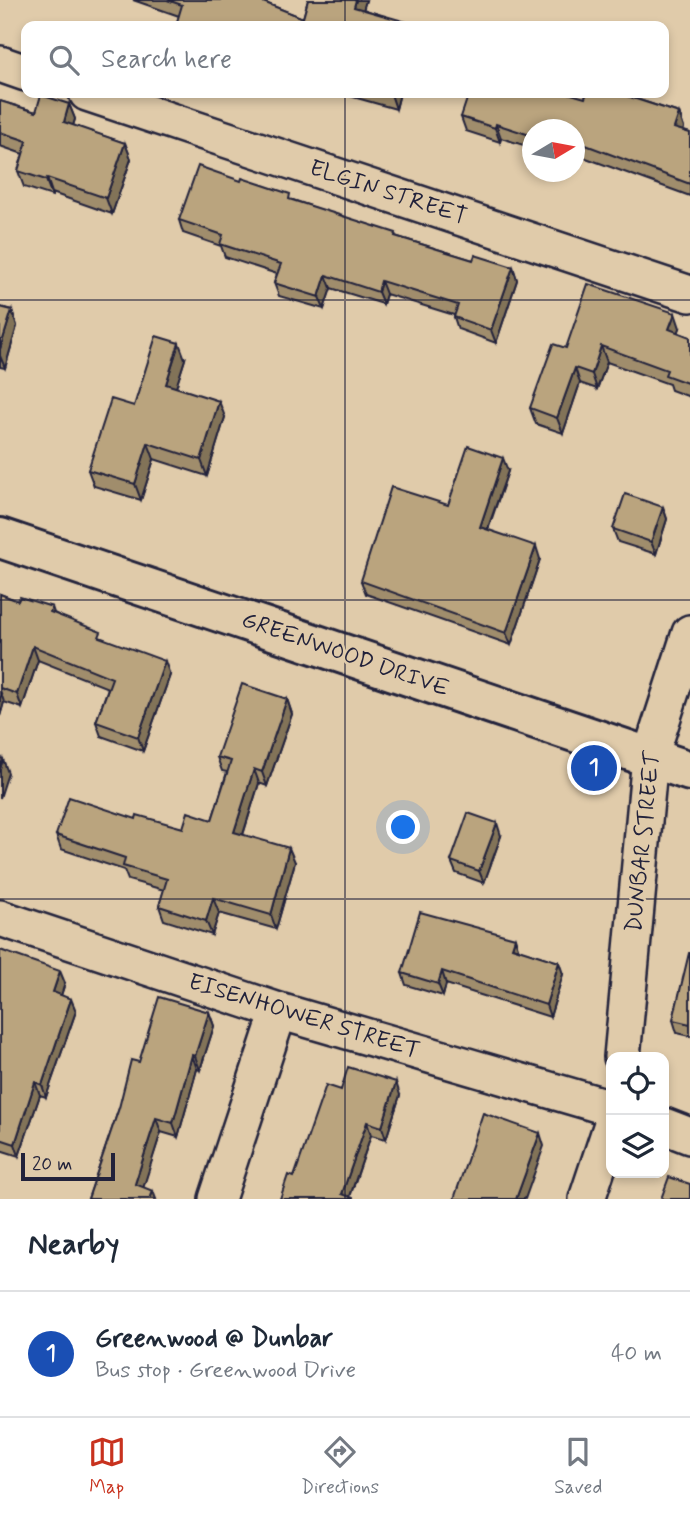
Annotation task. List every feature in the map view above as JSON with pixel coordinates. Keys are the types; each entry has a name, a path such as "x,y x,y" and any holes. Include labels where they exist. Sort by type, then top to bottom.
{"main road":[{"name":"GREENWOOD DRIVE","path":"0,538 690,771"}],"street":[{"path":"0,64 21,71"},
{"name":"ELGIN STREET","path":"102,98 690,294"},
{"name":"DUNBAR STREET","path":"622,1052 650,757 690,633"},
{"name":"EISENHOWER STREET","path":"0,918 279,1011 606,1107"},
{"path":"217,1199 279,1011"},
{"path":"669,1128 690,1136"},
{"path":"587,1199 606,1142"}],"building":[{"path":"167,0 258,0 303,18 308,0 356,0 354,7 403,21 177,21 182,5"},
{"path":"40,98 69,104 64,122 125,143 106,198 18,171 27,141 0,132 0,101 36,112"},
{"path":"467,98 633,98 679,113 674,128 690,133 690,184 585,145 585,119 522,119 522,132 496,124 495,128 461,117"},
{"path":"198,166 290,194 289,199 396,233 395,236 473,260 475,255 513,267 491,330 454,317 458,305 381,281 378,292 326,275 319,297 274,283 281,264 220,244 223,235 179,220"},
{"path":"588,284 675,313 669,329 690,337 690,384 665,375 667,370 601,346 592,374 575,368 557,418 530,408 553,344 566,348"},
{"path":"0,307 12,310 0,349"},
{"path":"156,336 179,343 166,384 219,401 201,460 148,443 135,484 88,470 111,399 134,406"},
{"path":"468,446 503,458 480,527 536,546 506,633 361,581 391,487 448,505"},
{"path":"625,494 663,507 651,542 613,529"},
{"path":"0,594 18,601 20,597 52,607 50,612 101,632 99,637 165,661 138,737 96,722 112,678 33,646 17,694 0,688"},
{"path":"242,684 287,699 262,772 254,769 234,832 289,848 271,915 213,898 206,921 159,906 167,879 123,866 125,858 56,835 69,797 136,819 137,815 183,828 188,812 212,820 231,761 217,757"},
{"path":"468,813 497,823 479,871 451,861"},
{"path":"420,912 515,938 512,947 559,962 546,1005 442,971 438,984 402,973"},
{"path":"0,950 60,971 53,992 71,999 42,1085 35,1082 15,1144 0,1139"},
{"path":"690,953 690,1024 673,1020"},
{"path":"159,997 209,1012 195,1056 192,1055 173,1123 156,1118 135,1184 153,1191 150,1199 88,1199 119,1108 131,1060 139,1062"},
{"path":"348,1067 396,1082 382,1127 367,1122 342,1194 353,1199 280,1199 288,1175 294,1177 326,1085 341,1090"},
{"path":"483,1113 540,1133 516,1199 454,1199"},
{"path":"669,1177 690,1184 690,1199 661,1199"}],"place":[{"name":"Greenwood @ Dunbar","path":"594,768"}]}
